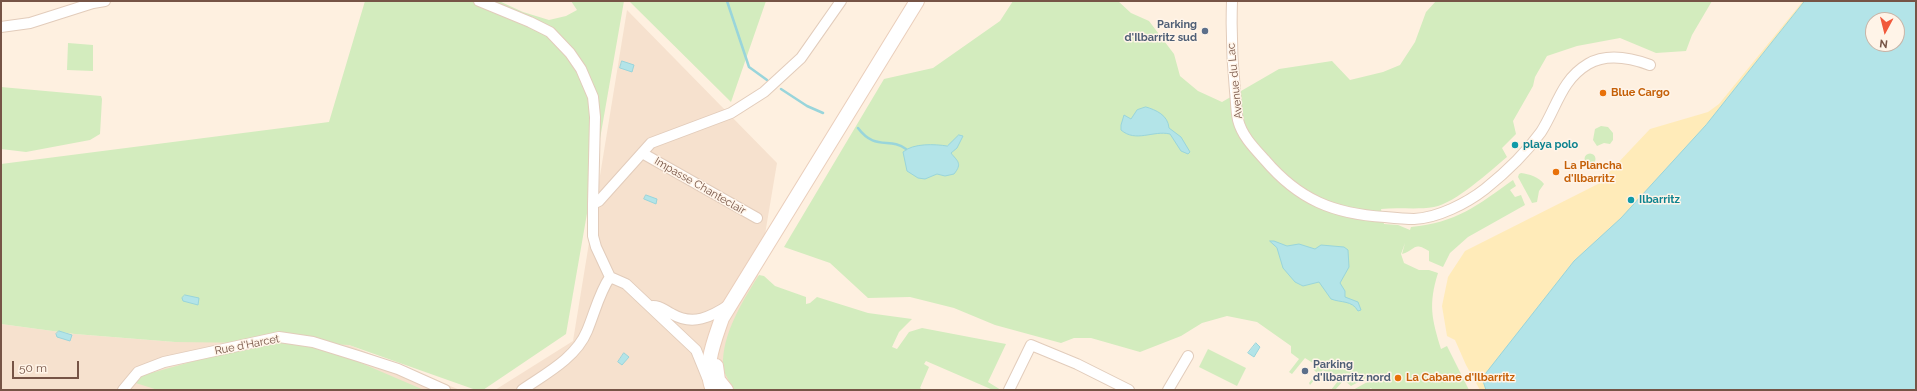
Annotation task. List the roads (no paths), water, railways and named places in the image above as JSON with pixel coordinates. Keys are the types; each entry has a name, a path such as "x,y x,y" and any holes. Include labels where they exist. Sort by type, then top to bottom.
{"main road":[{"path":"711,385 710,353 722,318 917,1"},
{"path":"716,337 716,370 718,380 726,390"}],"street":[{"path":"1,27 30,23 93,3 105,1"},
{"path":"479,1 524,19 550,32 570,53 581,69 593,97 595,117 593,236 596,246 610,277 626,284 696,350 711,385"},
{"path":"593,204 599,201 651,143 731,112 764,92 801,58 841,1"},
{"name":"Avenue du Lac","path":"1232,1 1231,48 1238,120 1246,138 1270,166 1295,188 1336,210 1359,216 1416,219 1445,212 1462,205 1485,189 1520,157 1540,133 1552,113 1562,88 1574,74 1589,64 1614,58 1632,58 1650,65"},
{"name":"Impasse Chanteclair","path":"642,153 758,218"},
{"path":"522,390 563,361 581,343 587,331 602,288 610,277"},
{"path":"650,306 660,306 675,316 686,320 700,320 716,314 730,304"},
{"name":"Rue d'Harcet","path":"123,390 138,372 164,362 279,337 313,342 385,365 445,390"},
{"path":"1009,390 1031,345 1077,364 1129,390"},
{"path":"1168,390 1188,356"}],"water":[{"path":"1805,1 1916,1 1916,390 1486,390 1482,378 1574,261 1621,218 1706,125"},
{"path":"622,61 634,65 632,72 620,68"},
{"path":"1146,107 1164,116 1169,128 1181,137 1190,152 1188,154 1181,151 1170,134 1164,133 1133,136 1121,130 1124,115 1131,119 1137,110"},
{"path":"959,135 963,136 957,148 951,153 959,165 954,174 945,176 937,174 925,179 918,178 907,171 903,152 907,149 930,145 947,146"},
{"path":"646,195 657,199 656,204 644,199"},
{"path":"1270,241 1287,246 1299,244 1315,249 1321,245 1344,247 1348,250 1349,267 1340,283 1345,291 1345,297 1358,302 1361,310 1358,311 1356,307 1349,303 1331,299 1319,282 1303,286 1295,282 1283,268 1277,248"},
{"path":"185,295 199,298 198,305 183,301 182,298"},
{"path":"59,331 72,335 70,341 57,337 56,334"},
{"path":"1256,343 1260,347 1254,357 1248,353"},
{"path":"624,353 629,357 622,365 618,362"}],"waterway":[{"path":"727,1 749,67 767,80"},
{"path":"781,89 807,106 823,113"},
{"path":"858,128 864,135 876,142 894,144 906,149"}],"place":[{"name":"Parking d'Ilbarritz sud","path":"1205,31"},
{"name":"Blue Cargo","path":"1603,93"},
{"name":"playa polo","path":"1515,145"},
{"name":"La Plancha d'Ilbarritz","path":"1556,172"},
{"name":"Ilbarritz","path":"1631,200"},
{"name":"Parking d'Ilbarritz nord","path":"1305,371"},
{"name":"La Cabane d'Ilbarritz","path":"1398,378"}]}
